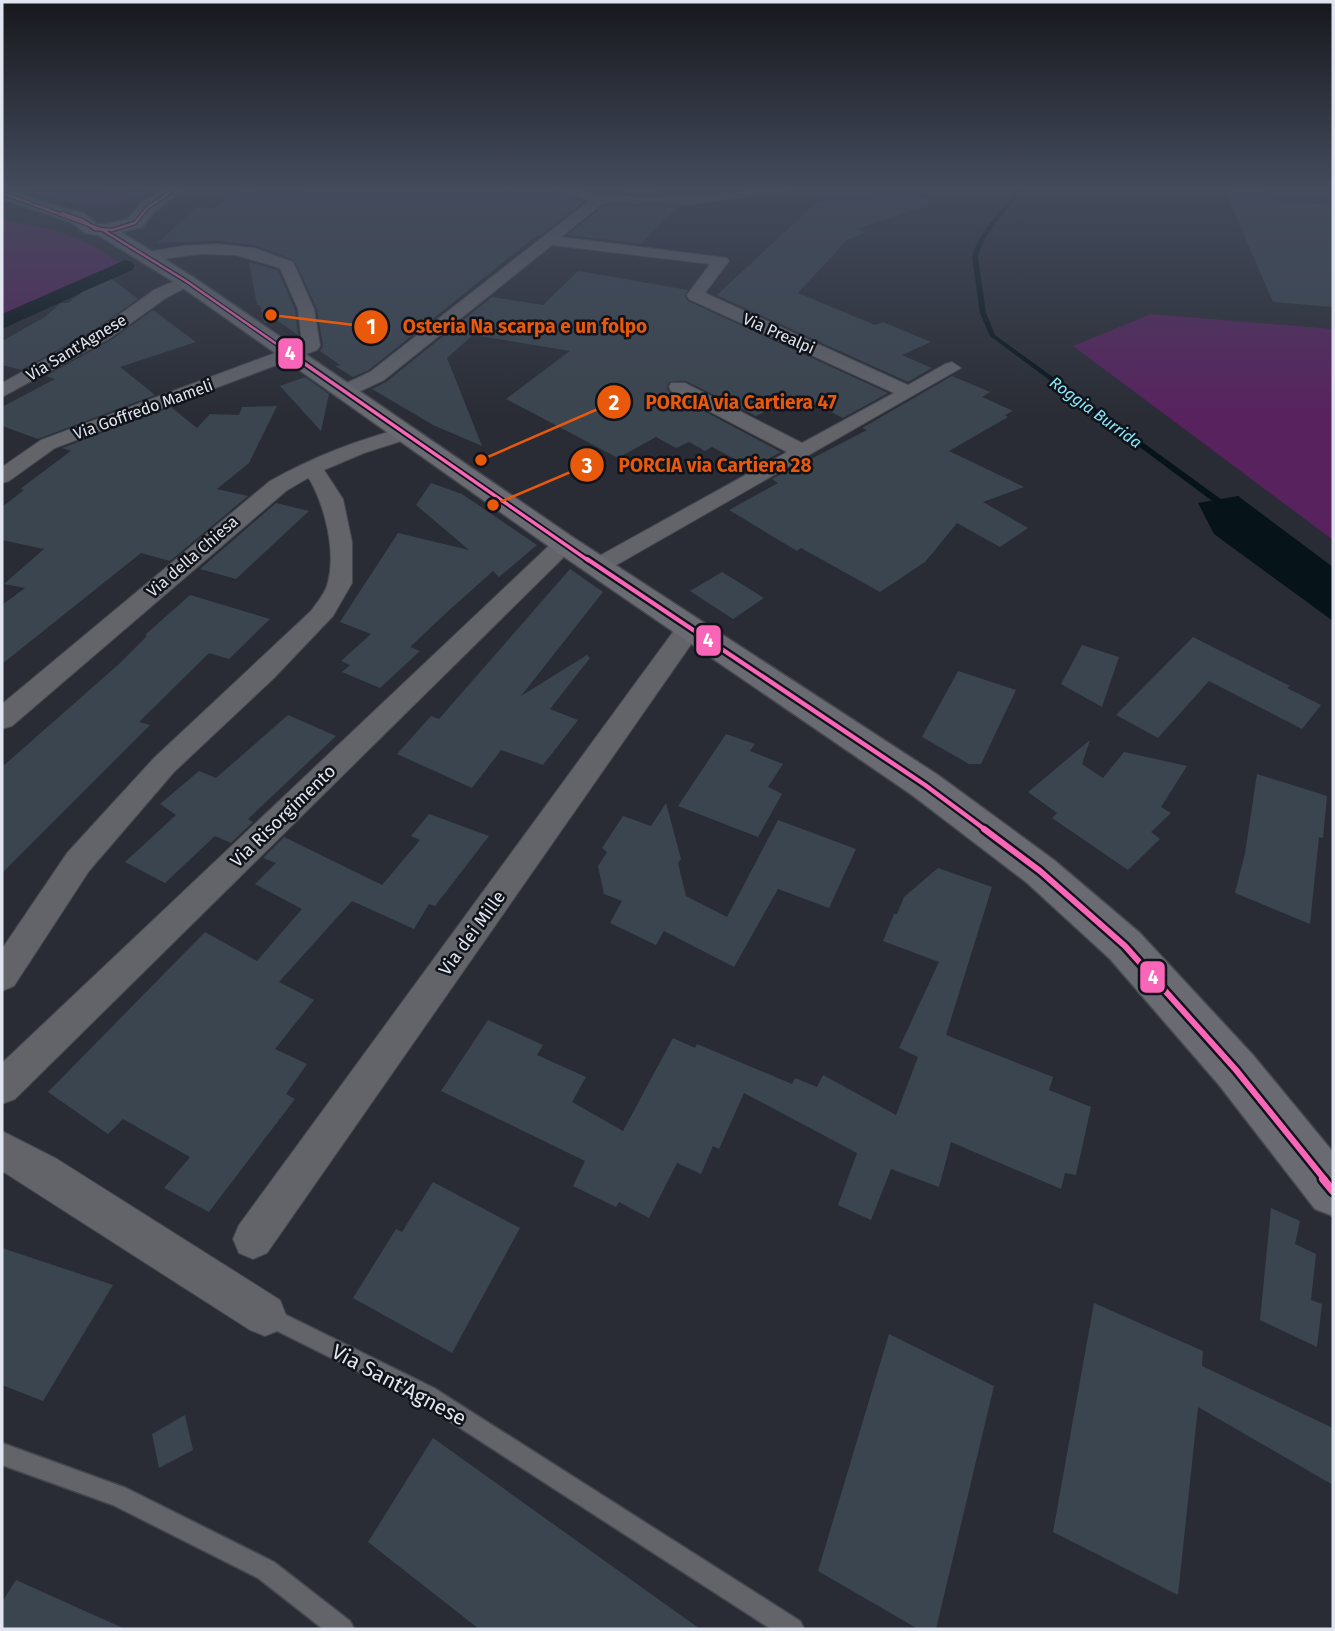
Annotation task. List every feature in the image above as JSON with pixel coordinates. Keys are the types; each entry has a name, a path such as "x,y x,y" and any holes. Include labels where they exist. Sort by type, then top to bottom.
{"main road":[{"path":"161,265 564,544 925,785 1040,871 1125,946 1236,1070 1333,1192"}],"street":[{"path":"287,265 306,309 312,346 293,355"},
{"path":"345,391 377,376 516,265"},
{"name":"Via Prealpi","path":"718,265 695,295 908,392"},
{"name":"Via Sant'Agnese","path":"2,391 104,334 160,294 186,281"},
{"name":"Via Goffredo Mameli","path":"2,477 48,444 293,355"},
{"path":"598,566 953,369"},
{"path":"678,387 803,452"},
{"name":"Via della Chiesa","path":"2,719 258,500 308,468 372,443 407,433"},
{"path":"2,976 78,862 164,765 321,616 340,583 341,542 332,499 319,476 308,468"},
{"name":"Via Risorgimento","path":"2,1087 564,544"},
{"name":"Via dei Mille","path":"253,1239 690,627"},
{"name":"Via Sant'Agnese","path":"2,1150 43,1173 265,1315"}],"lane":[{"name":"Via Sant'Agnese","path":"265,1315 428,1395 792,1629"},
{"path":"2,1454 118,1496 265,1570 342,1629"}],"shaded area":[{"path":"2,265 117,265 2,317"},
{"path":"1151,314 1333,329 1333,540 1073,346"},
{"path":"1238,496 1333,567 1333,621 1214,534 1198,503"}],"building":[{"path":"250,265 278,270 295,310 298,335 278,321 264,323 260,305 257,305"},
{"path":"296,265 500,265 369,370 353,377 335,366 340,365 320,351 323,346 317,309"},
{"path":"749,265 824,265 798,293 875,325 883,322 931,342 902,355 932,368 908,382 714,294 717,295"},
{"path":"1257,265 1333,265 1333,307 1273,302"},
{"path":"578,271 688,290 685,296 688,301 888,393 843,418 799,396 756,416 686,381 669,382 667,388 670,393 781,452 752,468 712,447 705,451 689,442 676,448 656,437 618,458 506,399 570,351 473,335 447,358 482,446 433,425 372,389 386,382 492,297 543,305"},
{"path":"112,279 138,299 97,328 21,370 2,365 2,341 45,317 61,303 68,303 82,292"},
{"path":"153,310 196,342 120,367 155,395 38,439 2,426 2,407 55,379 46,376 111,340"},
{"path":"952,376 990,392 982,397 1013,411 1005,415 1008,417 949,451 1024,487 983,502 1028,528 1000,547 957,523 925,562 880,592 801,548 797,551 729,510 778,483 772,479 867,430 862,428"},
{"path":"305,377 329,394 321,431 280,386"},
{"path":"277,406 249,463 217,489 248,496 170,561 141,553 2,664 2,605 25,588 4,584 44,549 2,540 2,507 24,490 20,489 71,451 62,448 171,407 197,428 210,414 239,415 242,407"},
{"path":"431,483 462,494 537,545 499,577 493,571 445,614 410,647 420,651 380,688 342,672 350,665 341,661 371,634 340,622 398,533 469,550 416,505"},
{"path":"276,503 309,511 236,579 200,569"},
{"path":"570,569 603,592 521,696 587,655 590,658 550,709 578,720 543,765 501,750 472,788 397,754 431,716 439,719"},
{"path":"722,572 764,598 733,619 690,591"},
{"path":"190,595 270,619 229,659 209,653 139,722 150,725 2,873 2,767 119,664 147,636 145,635"},
{"path":"1193,637 1290,686 1287,688 1321,705 1302,729 1209,681 1158,738 1116,715"},
{"path":"1082,645 1119,657 1102,707 1061,684"},
{"path":"958,671 1016,690 981,764 969,764 922,737"},
{"path":"288,715 336,736 248,819 253,822 231,843 215,836 165,883 125,862 176,815 160,804 199,771 216,778"},
{"path":"726,734 755,744 750,751 783,764 768,787 782,794 758,837 678,806"},
{"path":"1090,740 1082,764 1103,778 1124,752 1187,766 1161,807 1171,813 1151,832 1160,839 1128,870 1052,818 1057,813 1028,792"},
{"path":"1257,774 1327,796 1323,838 1319,837 1310,924 1235,893 1245,853"},
{"path":"666,803 681,859 678,863 686,896 727,917 778,820 856,849 829,908 778,889 734,967 664,931 656,945 610,923 622,901 604,894 598,866 607,852 602,848 623,816 651,826"},
{"path":"429,814 489,836 435,906 429,904 414,929 352,901 279,982 314,1000 275,1049 307,1064 286,1094 295,1099 209,1212 164,1188 190,1157 123,1119 108,1134 48,1092 205,932 257,961 302,909 255,884 276,863 263,858 284,837 382,885 420,840 411,836"},
{"path":"938,868 992,887 946,1035 1053,1077 1049,1090 1091,1107 1076,1175 1065,1173 1061,1189 951,1142 939,1187 891,1169 871,1220 838,1205 857,1153 744,1093 719,1149 713,1146 701,1174 677,1163 649,1218 619,1202 616,1207 573,1186 585,1161 441,1091 488,1020 543,1045 537,1055 586,1077 572,1102 623,1131 673,1038 695,1048 697,1044 792,1084 795,1078 817,1087 823,1075 896,1115 918,1057 899,1048 939,962 883,941 904,897"},
{"path":"433,1182 520,1228 452,1353 353,1298 396,1229 402,1232"},
{"path":"1271,1208 1300,1221 1295,1244 1316,1254 1311,1300 1322,1304 1317,1347 1260,1320"},
{"path":"2,1248 113,1285 43,1401 2,1385"},
{"path":"1094,1303 1203,1351 1202,1366 1333,1428 1333,1485 1198,1407 1178,1595 1053,1532"},
{"path":"889,1334 994,1386 936,1629 918,1629 818,1571"},
{"path":"185,1415 193,1450 159,1468 152,1434"},
{"path":"433,1438 700,1629 479,1629 368,1542"},
{"path":"16,1580 125,1629 2,1629 2,1602"}],"waterway":[{"name":"Roggia Burrida","path":"975,265 983,313 993,336 1226,507"},
{"path":"2,322 125,266"}],"transit line":[{"name":"4","path":"160,265 564,544 925,785 1040,871 1125,946 1236,1070 1333,1191"}],"place":[{"name":"Osteria Na scarpa e un folpo","path":"271,315"},
{"name":"PORCIA via Cartiera 47","path":"481,460"},
{"name":"PORCIA via Cartiera 28","path":"493,505"}]}
